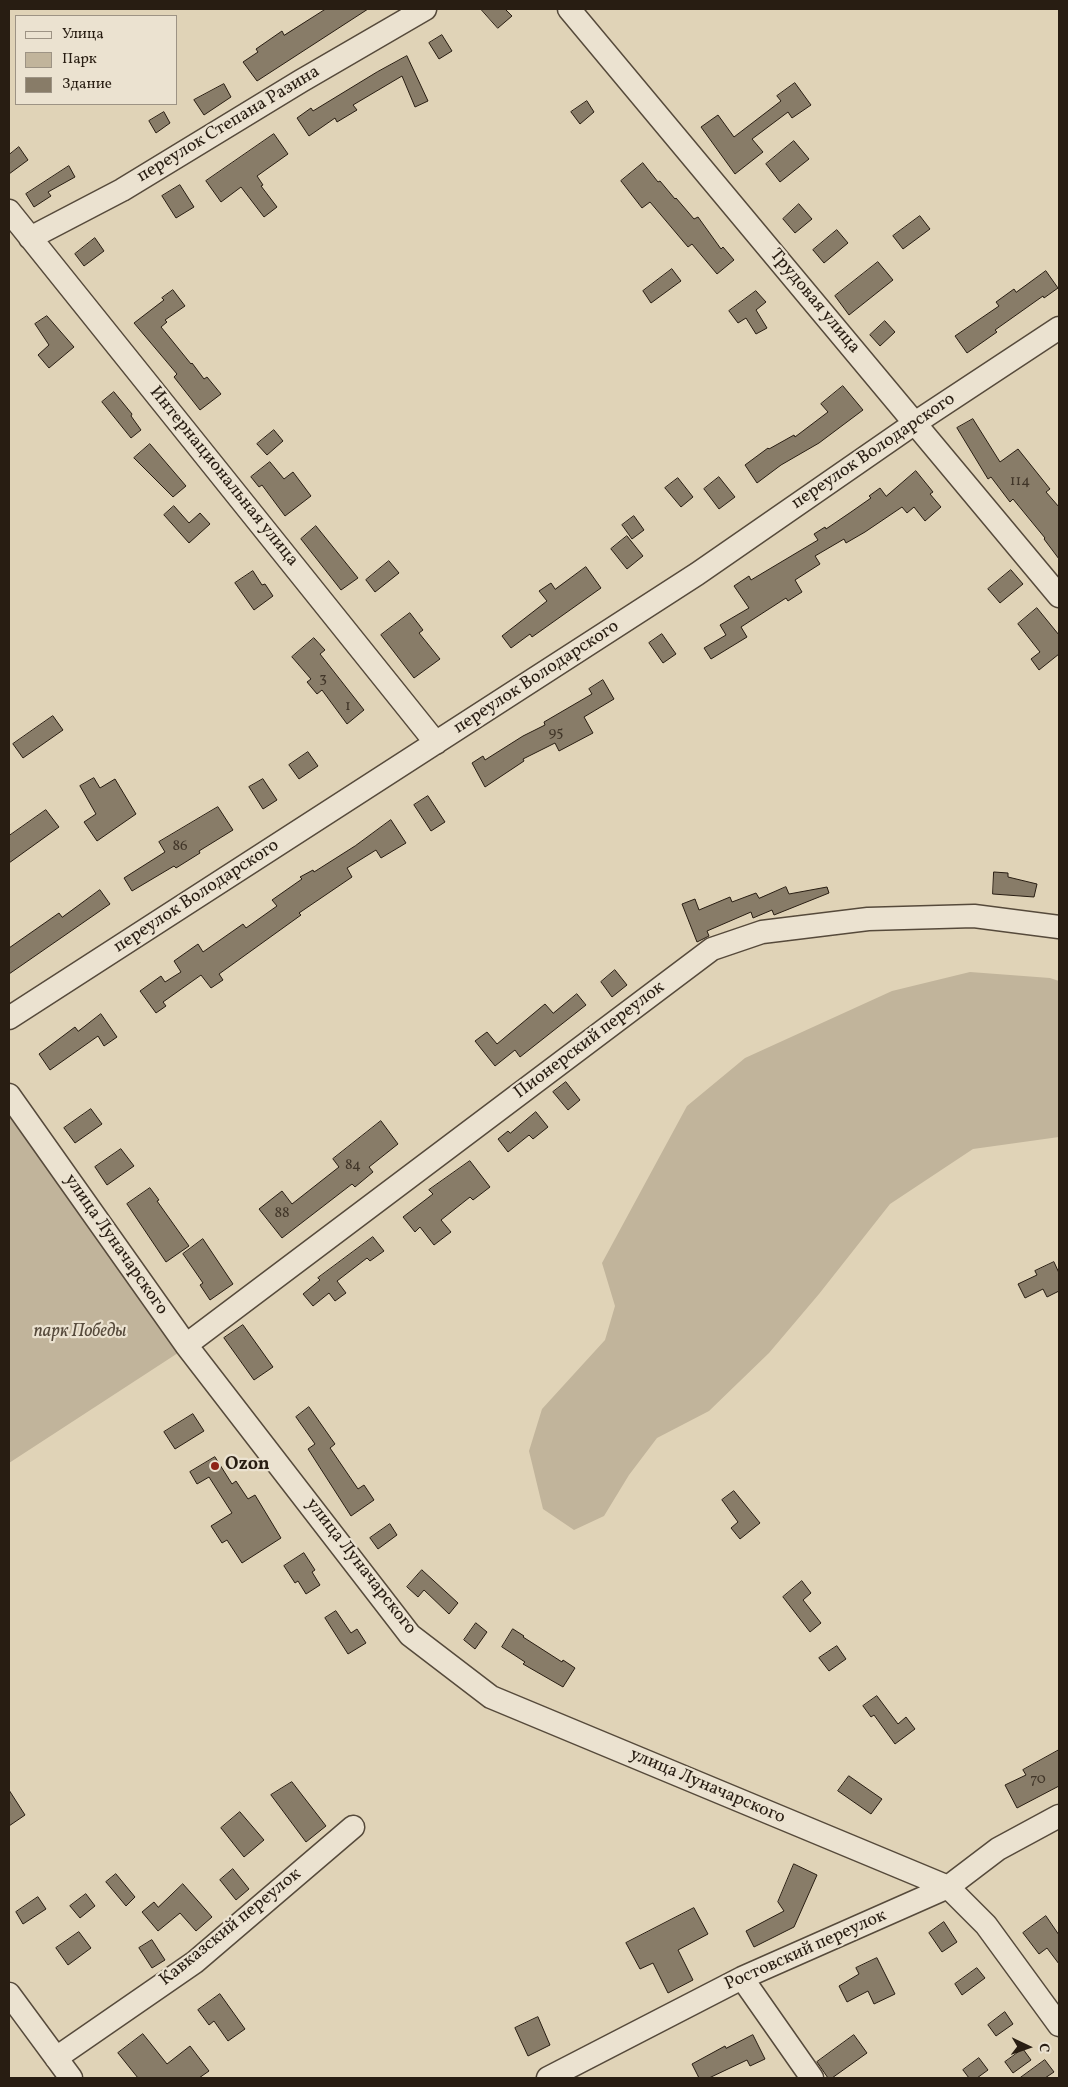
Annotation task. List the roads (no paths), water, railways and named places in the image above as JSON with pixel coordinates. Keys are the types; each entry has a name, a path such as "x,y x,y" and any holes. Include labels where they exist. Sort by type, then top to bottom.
{"street":[{"name":"переулок Степана Разина","path":"16,226 122,190 301,81 425,9"},
{"name":"Трудовая улица","path":"569,9 1059,596"},
{"name":"Интернациональная улица","path":"16,226 436,743"},
{"name":"переулок Володарского","path":"9,1018 697,574 916,423 1059,328"},
{"name":"Пионерский переулок","path":"186,1344 712,949 762,932 868,919 974,916 1059,927"},
{"name":"улица Луначарского","path":"9,1096 186,1344 410,1635 491,1697 948,1887 986,1925 1059,2025"},
{"name":"Ростовский переулок","path":"548,2078 742,1978 948,1887 998,1849 1059,1816"},
{"name":"Кавказский переулок","path":"56,2058 195,1962 353,1827"},
{"path":"742,1978 812,2078"},
{"path":"9,1994 71,2078"}],"place":[{"name":"Ozon","path":"215,1466"}],"park label":[{"name":"парк Победы","path":"80,1333"}]}
